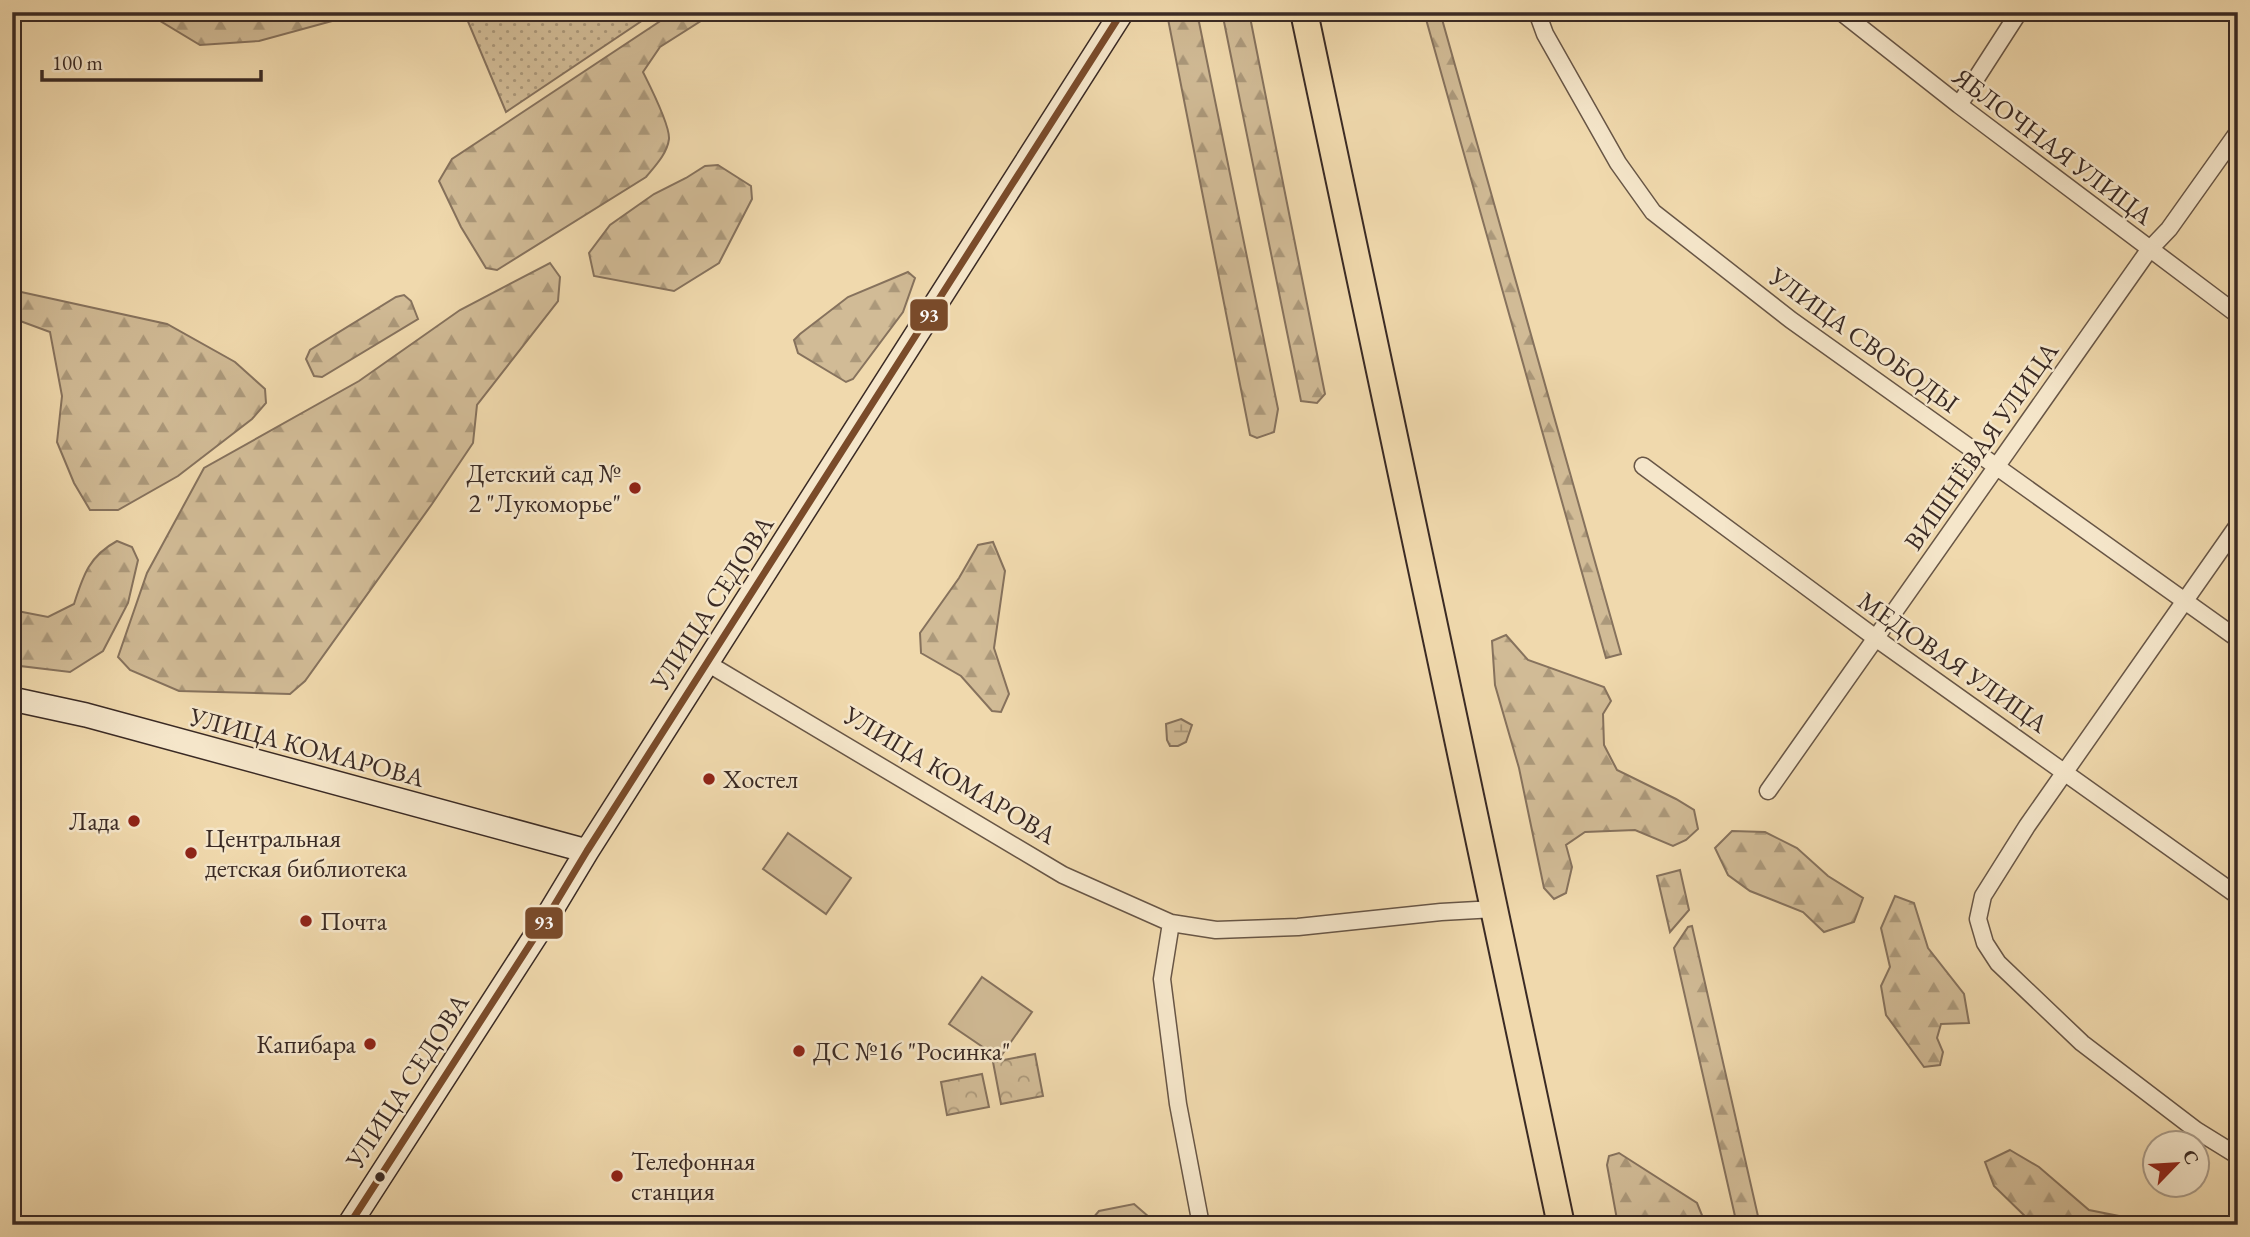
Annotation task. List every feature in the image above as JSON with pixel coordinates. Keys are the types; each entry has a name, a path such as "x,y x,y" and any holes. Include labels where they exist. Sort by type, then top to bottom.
{"main road":[{"name":"УЛИЦА СЕДОВА","path":"349,1225 1122,12"},
{"path":"1304,12 1561,1225"},
{"name":"УЛИЦА КОМАРОВА","path":"12,699 86,715 587,851"}],"street":[{"name":"УЛИЦА СВОБОДЫ","path":"1536,12 1545,34 1618,163 1653,212 1791,320 2238,639"},
{"name":"ЯБЛОЧНАЯ УЛИЦА","path":"1841,12 1959,105 2238,315"},
{"path":"1959,105 2019,12"},
{"name":"ВИШНЁВАЯ УЛИЦА","path":"1768,791 2149,250 2169,229 2238,132"},
{"name":"МЕДОВАЯ УЛИЦА","path":"1643,466 1877,639 2238,896"},
{"path":"2238,525 2027,826 1983,896 1978,919 1985,943 1997,963 2082,1043 2196,1130 2238,1156"},
{"name":"УЛИЦА КОМАРОВА","path":"707,663 1063,875 1171,923 1216,930 1297,927 1495,909"},
{"path":"1171,923 1161,979 1178,1104 1201,1225"}],"green space":[{"path":"113,12 365,12 259,41 200,45 160,21"},
{"path":"464,12 655,12 506,112"},
{"path":"674,12 715,12 660,47 643,72 668,133 668,144 660,160 646,177 497,270 486,268 461,227 439,181 452,159"},
{"path":"1173,12 1188,12 1199,22 1278,409 1274,432 1257,438 1250,435 1168,19"},
{"path":"1222,12 1249,12 1325,394 1317,403 1301,401"},
{"path":"1424,12 1440,12 1621,654 1606,658"},
{"path":"718,165 751,186 752,199 719,263 674,291 594,276 589,253 610,225 654,194 705,166"},
{"path":"550,263 560,277 558,301 477,405 473,443 305,681 290,694 179,691 130,670 118,657 147,573 204,468 359,381 460,310"},
{"path":"908,272 915,278 903,312 853,379 846,382 798,353 794,340 848,297"},
{"path":"12,290 167,324 235,362 265,389 266,403 252,419 178,476 118,510 90,510 74,483 57,442 62,396 50,332 12,318"},
{"path":"404,295 411,301 418,319 322,377 314,376 306,359 310,350 396,297"},
{"path":"117,541 132,547 138,560 128,603 103,651 70,672 12,665 12,610 48,617 74,604 93,560"},
{"path":"993,542 1005,571 994,648 1009,694 1001,712 992,711 961,676 921,653 920,633 959,578 978,545"},
{"path":"1506,635 1528,660 1604,687 1611,701 1603,714 1604,745 1617,770 1694,810 1698,829 1686,840 1673,846 1635,830 1585,832 1566,845 1572,867 1566,893 1554,899 1544,888 1519,768 1495,685 1492,641"},
{"path":"1181,719 1192,725 1186,742 1170,746 1166,724"},
{"path":"1732,831 1765,832 1797,848 1828,876 1863,898 1854,922 1824,932 1803,912 1750,891 1728,875 1715,848"},
{"path":"788,833 851,878 826,914 763,869"},
{"path":"1680,870 1689,910 1670,932 1657,876"},
{"path":"1895,896 1914,903 1928,948 1964,994 1969,1023 1941,1024 1937,1038 1943,1052 1940,1065 1924,1067 1886,1015 1881,986 1890,967 1881,928"},
{"path":"1692,926 1760,1225 1737,1225 1674,948 1688,927"},
{"path":"982,977 1032,1012 1001,1056 996,1056 949,1024"},
{"path":"1035,1054 1043,1096 1001,1104 993,1062"},
{"path":"982,1074 989,1107 947,1115 941,1082"},
{"path":"2010,1150 2039,1167 2089,1210 2144,1221 2149,1225 2034,1225 1994,1186 1985,1162"},
{"path":"1619,1153 1697,1203 1706,1225 1618,1225 1607,1165 1609,1156"},
{"path":"1134,1204 1149,1217 1151,1225 1087,1225 1099,1211"}],"transit line":[{"name":"93","path":"349,1225 1122,12"}],"place":[{"name":"Детский сад № 2 \"Лукоморье\"","path":"635,488"},
{"name":"Хостел","path":"709,779"},
{"name":"Лада","path":"134,821"},
{"name":"Центральная детская библиотека","path":"191,853"},
{"name":"Почта","path":"306,921"},
{"name":"Капибара","path":"370,1044"},
{"name":"ДС №16 \"Росинка\"","path":"799,1051"},
{"name":"Телефонная станция","path":"617,1176"}]}
